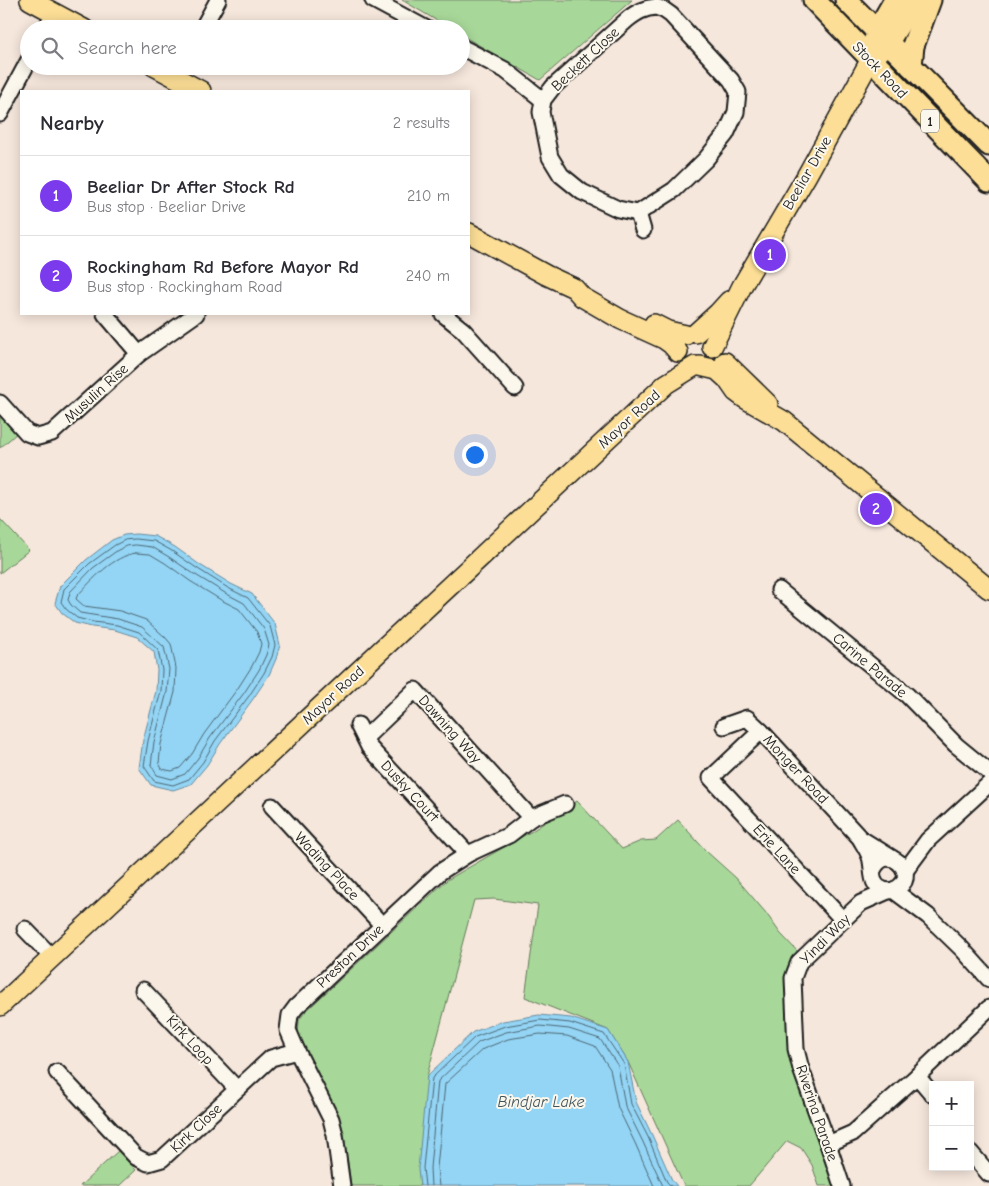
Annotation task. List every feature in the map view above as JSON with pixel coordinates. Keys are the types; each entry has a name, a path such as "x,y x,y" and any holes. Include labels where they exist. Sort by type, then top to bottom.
{"highway":[{"name":"Stock Road","path":"814,0 989,182"},
{"name":"Stock Road","path":"846,0 989,144"},
{"name":"Beeliar Drive","path":"871,59 883,37 895,0"},
{"name":"Beeliar Drive","path":"883,37 914,0"},
{"path":"911,66 913,46 930,0"}],"main road":[{"path":"30,0 49,20"},
{"name":"Beeliar Drive","path":"712,349 742,286 812,166 871,59"},
{"path":"182,75 200,90"},
{"path":"470,234 574,288 582,297 620,319 664,339 688,360 717,370 727,379 736,392 784,421"},
{"name":"Beeliar Drive","path":"691,334 718,313 742,286"},
{"path":"574,288 589,288 609,298 624,310 668,331 706,337 712,349 784,421 989,588"},
{"path":"688,360 680,342 691,334"},
{"path":"688,360 709,359 712,349"},
{"name":"Mayor Road","path":"0,1006 666,384 688,360"}],"street":[{"path":"207,20 218,0"},
{"path":"374,0 411,20"},
{"name":"Beckett Close","path":"656,7 671,15 743,91 726,134 706,159 674,190 638,213 618,209 582,192 562,176 550,157 540,112 543,100 553,87 628,19 638,12 656,7"},
{"name":"Beckett Close","path":"470,52 505,70 543,100"},
{"path":"0,114 21,75"},
{"path":"638,213 643,230"},
{"path":"106,315 139,354"},
{"name":"Musulin Rise","path":"0,403 27,433 38,437 52,433 139,354 195,315"},
{"path":"445,315 463,330 516,388"},
{"name":"Carine Parade","path":"780,590 907,695 956,745 989,772"},
{"name":"Dawning Way","path":"362,731 415,690 531,818"},
{"name":"Monger Road","path":"724,726 747,718 762,731 860,838 900,867"},
{"name":"Dusky Court","path":"362,731 369,747 468,854"},
{"name":"Erie Lane","path":"762,731 711,778 843,920"},
{"name":"Carine Parade","path":"956,745 987,786"},
{"name":"Yindi Way","path":"793,978 799,962 861,904 898,888 900,867 987,786"},
{"name":"Preston Drive","path":"342,1186 331,1119 288,1030 290,1015 296,1007 440,872 468,854 509,834 531,818 565,804"},
{"name":"Wading Place","path":"272,806 383,926"},
{"name":"Monger Road","path":"860,838 870,857 873,874"},
{"name":"Yindi Way","path":"861,904 876,865 880,861 886,858 900,867"},
{"path":"900,867 928,916"},
{"path":"873,874 874,882 878,887 890,891 928,916 989,979"},
{"path":"25,929 52,958"},
{"name":"Riverina Parade","path":"793,978 796,1049 799,1062 842,1186"},
{"name":"Kirk Loop","path":"143,990 236,1090"},
{"path":"828,1144 853,1133 989,1008"},
{"name":"Kirk Close","path":"58,1072 136,1157 148,1164 162,1159 271,1058 297,1051"},
{"path":"917,1076 929,1091"},
{"path":"974,1157 989,1174"}],"green space":[{"path":"402,0 632,0 540,80 470,40 470,20 436,20"},
{"path":"0,413 18,432 0,448"},
{"path":"0,519 29,550 0,573"},
{"path":"577,801 622,849 641,841 656,840 678,820 706,851 736,878 766,913 780,933 798,952 789,963 786,973 792,1056 837,1186 819,1186 812,1165 801,1148 787,1141 749,1186 684,1186 628,1062 608,1030 525,997 538,905 494,899 474,900 427,1076 420,1186 351,1186 344,1133 338,1114 298,1037 299,1020 305,1012 447,880 532,831"},
{"path":"118,1151 136,1170 119,1186 80,1186"}],"water":[{"path":"124,535 155,536 231,584 252,594 275,624 280,645 269,675 207,765 191,784 173,790 151,785 139,768 143,740 156,691 157,670 154,652 137,637 115,630 75,623 62,613 55,603 60,586 86,560 112,540"},
{"name":"Bindjar Lake","path":"539,1015 571,1018 608,1030 628,1062 636,1102 672,1180 677,1186 420,1186 418,1169 427,1076 473,1032 503,1021"}],"place":[{"name":"Beeliar Dr After Stock Rd","path":"770,255"},
{"name":"Rockingham Rd Before Mayor Rd","path":"876,509"}]}
